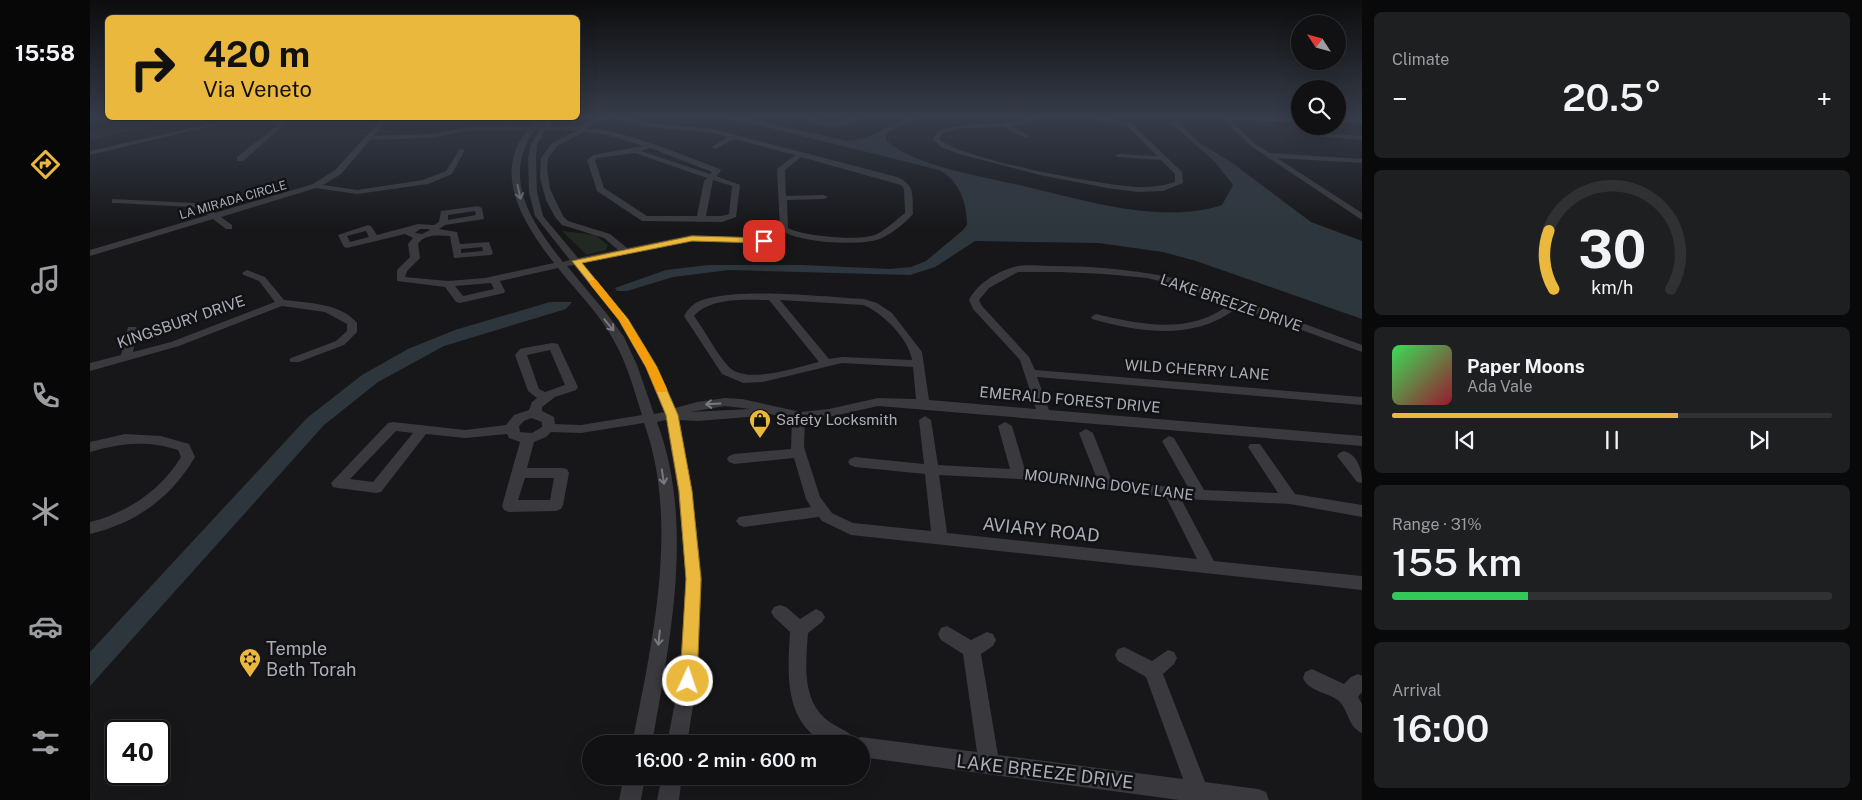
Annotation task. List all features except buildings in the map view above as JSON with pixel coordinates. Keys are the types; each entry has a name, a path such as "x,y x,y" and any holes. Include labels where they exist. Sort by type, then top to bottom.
{"street":[{"path":"240,159 247,153"},
{"name":"LA MIRADA CIRCLE","path":"90,253 316,186 335,175 354,153"},
{"path":"316,186 358,192 430,181 449,172 460,153"},
{"path":"518,153 516,173 518,192 525,213 537,235 617,336 635,374 658,446 667,496 667,566 657,661 644,735"},
{"path":"533,153 533,192 539,216 623,319 652,367 672,415 685,491 694,579 688,681 679,735"},
{"path":"547,153 544,174 549,197 562,222 607,236 625,251"},
{"path":"622,153 595,156 591,160 600,189 645,219 722,219 733,215 736,185 639,153"},
{"path":"666,153 713,168 717,171 708,181 701,219"},
{"path":"967,153 1097,184 1136,190 1162,190 1180,183 1179,174 1158,153"},
{"path":"800,154 901,182 908,189 909,214 880,236 874,238 808,237 793,234 784,229 782,168 800,154"},
{"path":"1269,155 1362,161"},
{"path":"1269,155 1362,217"},
{"path":"1119,156 1163,158"},
{"path":"1347,159 1362,168"},
{"path":"783,198 824,197"},
{"path":"115,201 190,204 201,207 229,227"},
{"path":"434,230 443,223"},
{"path":"457,247 454,234 422,226 415,233 415,258 402,270 400,279 448,284 495,280 692,238 764,241"},
{"path":"375,238 393,232 415,233"},
{"name":"LAKE BREEZE DRIVE","path":"1044,414 1022,355 977,307 974,300 979,292 1011,271 1047,269 1135,273 1189,285 1362,349"},
{"path":"247,273 262,279 282,303 332,312 347,318 353,326 352,332 340,343 295,360"},
{"path":"448,284 460,300 500,291 495,280"},
{"path":"918,364 848,359 757,380 736,377 726,371 689,316 691,310 704,302 752,296 864,302 880,307 887,312 916,352 918,364 924,404"},
{"path":"772,298 826,363"},
{"name":"KINGSBURY DRIVE","path":"90,367 202,334 282,303"},
{"path":"1096,317 1128,325 1191,326 1218,318 1237,303"},
{"path":"126,357 132,329"},
{"path":"535,414 536,405 545,398 572,387 554,346 524,351 520,355 534,390 545,398"},
{"name":"WILD CHERRY LANE","path":"1030,373 1327,396 1362,401"},
{"name":"EMERALD FOREST DRIVE","path":"548,428 581,429 672,415 698,417 750,412 778,412 799,416 822,415 873,402 924,404 1362,441"},
{"path":"422,430 376,488 338,483 393,426 465,434 512,428 519,418 535,414 548,420 548,428 541,435 528,438 518,437 512,428"},
{"name":"AVIARY ROAD","path":"799,416 799,453 813,499 821,511 834,522 851,529 1362,583"},
{"path":"925,420 940,539"},
{"path":"1006,426 1019,474"},
{"path":"1086,433 1107,486"},
{"path":"90,447 126,438 171,442 184,447 188,457 182,470 149,501 130,515 104,526 90,528"},
{"path":"519,474 528,438"},
{"path":"1169,441 1200,495"},
{"path":"1255,447 1290,499"},
{"path":"734,459 799,453"},
{"path":"1344,456 1362,478"},
{"name":"MOURNING DOVE LANE","path":"855,462 930,470 1019,474 1171,493 1290,499 1359,514"},
{"path":"1171,493 1209,567"},
{"path":"744,521 821,511"},
{"path":"780,612 799,629"},
{"path":"799,629 816,617"},
{"path":"799,629 797,685 803,706 817,725 831,735"},
{"path":"948,634 979,645 989,765"},
{"path":"1124,655 1160,665 1198,792"},
{"path":"1312,678 1352,689 1362,723"},
{"name":"LAKE BREEZE DRIVE","path":"870,748 1258,800"},
{"path":"630,800 633,785"},
{"path":"668,800 670,785"}],"shaded area":[{"path":"872,153 906,153 931,164 950,169 1107,206 1141,211 1174,212 1198,211 1222,205 1233,185 1215,162 1205,153 1217,153 1311,222 1362,241 1362,319 1196,261 1163,252 1099,243 975,241 935,267 910,275 729,270 673,277 627,291 617,291 615,288 666,270 709,265 802,265 890,269 911,267 926,261 967,225 963,201 957,186 946,174 939,170"},
{"path":"562,231 595,235 608,245 606,250 587,255"},
{"path":"550,302 572,302 566,309 444,346 378,382 324,425 90,686 90,652 307,418 362,375 408,349 455,330"}],"slow traffic":[{"path":"593,282 623,319 652,367 661,389"}],"place":[{"name":"Safety Locksmith","path":"760,439"},
{"name":"Temple Beth Torah","path":"250,678"}],"route":[{"path":"688,681 694,579 685,491 672,415 652,367 623,319 577,261 692,238 764,241"}]}
